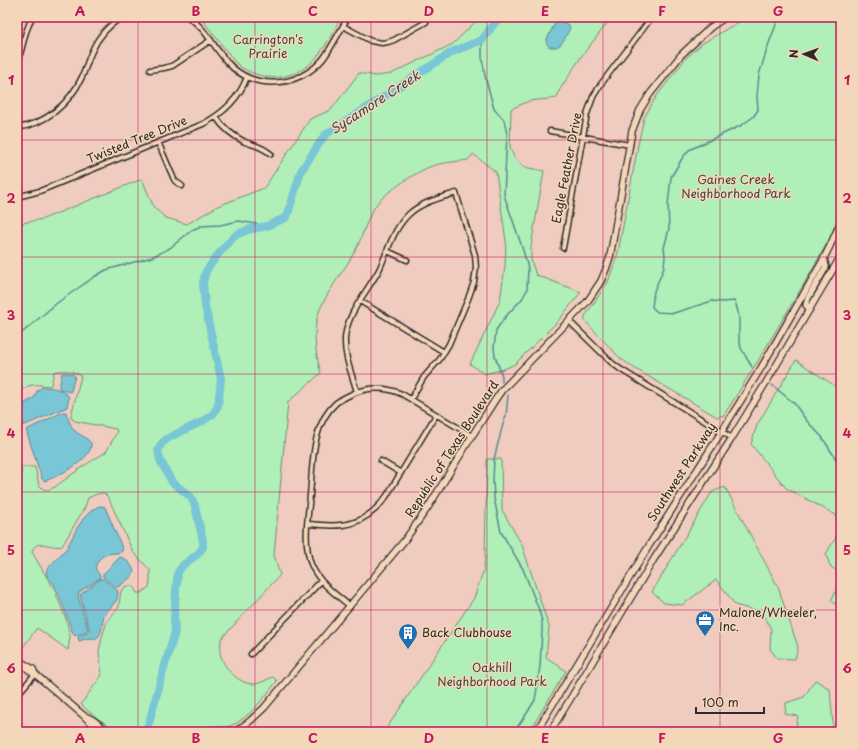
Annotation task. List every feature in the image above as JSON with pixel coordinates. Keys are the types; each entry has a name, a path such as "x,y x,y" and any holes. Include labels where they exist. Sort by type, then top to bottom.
{"main road":[{"name":"Republic of Texas Boulevard","path":"235,732 264,708 395,552 442,486 502,390 591,297 601,281 608,263 635,121 640,110 650,94 673,64 711,27 726,17"},
{"name":"Southwest Parkway","path":"536,732 650,544 764,362 824,258 841,221"},
{"name":"Southwest Parkway","path":"550,732 654,559 770,376 841,256"},
{"path":"810,309 806,305 808,298 826,267 824,258"},
{"path":"19,660 31,668 35,674 83,715 107,731"}],"street":[{"path":"17,66 26,32 32,17"},
{"path":"17,128 32,124 45,118 59,108 77,87 92,51 100,37 110,26 122,17"},
{"path":"188,17 201,27 227,62 236,71 247,77 264,82 292,80 304,75 314,68 323,59 348,17"},
{"name":"Eagle Feather Drive","path":"563,248 587,114 593,97 601,84 652,17"},
{"path":"343,26 370,41 382,43 394,40 426,22"},
{"path":"150,70 172,66 211,40"},
{"name":"Twisted Tree Drive","path":"17,197 40,191 203,124 216,117 237,96 247,77"},
{"path":"216,117 225,128 235,136 261,147 271,154"},
{"path":"550,131 630,146"},
{"path":"158,142 172,177 182,186"},
{"path":"357,392 345,346 346,331 354,310 378,271 398,228 410,213 425,204 456,193 475,255 476,268 474,282 472,290 444,352 440,359 424,377 411,399"},
{"path":"387,251 407,260"},
{"path":"360,301 444,352"},
{"path":"569,321 620,369 732,438"},
{"path":"350,606 321,581 313,568 308,555 308,524 315,443 327,414 341,400 357,392 374,389 390,390 411,399 472,436"},
{"path":"308,524 336,526 349,524 370,514 382,502 436,415"},
{"path":"381,461 401,473"},
{"path":"252,654 321,581"},
{"path":"17,695 35,674"}],"green space":[{"name":"Carrington's Prairie","path":"198,17 341,17 325,45 313,61 296,73 274,78 245,70 233,60 204,22"},
{"path":"480,17 612,17 581,57 559,91 557,98 529,101 511,109 510,148 515,159 524,167 544,171 531,246 531,260 536,275 581,292 558,321 515,364 504,369 485,374 470,364 500,301 505,266 506,241 496,172 473,154 468,160 426,168 403,182 382,198 373,209 354,253 326,297 319,313 316,322 315,339 321,373 288,402 274,555 280,575 221,639 221,658 232,674 237,678 249,684 262,682 273,677 277,681 250,713 237,723 228,727 209,726 206,729 206,732 123,732 112,727 95,717 81,704 102,675 99,651 102,637 107,621 119,607 121,591 126,586 133,586 137,593 141,593 149,587 150,570 133,552 108,497 104,493 88,498 85,507 62,546 58,547 41,544 37,545 32,552 55,591 67,622 70,637 68,650 37,628 20,651 17,649 17,511 21,493 21,467 35,467 39,485 43,489 48,490 55,487 82,467 106,452 117,432 116,429 75,421 72,419 71,416 81,376 79,374 57,371 54,372 51,385 32,385 17,393 17,224 43,219 142,179 154,208 166,218 187,224 218,206 264,188 310,119 331,110 359,73 376,76 391,74 453,44"},
{"name":"Gaines Creek Neighborhood Park","path":"747,17 841,17 841,210 830,238 756,364 724,415 717,417 634,368 620,358 585,321 585,316 608,282 618,253 644,118 656,97 686,58 703,43"},
{"path":"796,360 841,390 841,574 830,566 826,554 838,534 836,515 786,488 751,444 757,425"},
{"name":"Oakhill Neighborhood Park","path":"487,459 501,459 502,510 522,545 549,627 546,657 566,671 529,732 384,732 474,598 483,572 485,559"},
{"path":"725,487 778,587 798,647 795,659 777,658 770,649 771,629 766,619 757,611 735,605 716,580 682,605 664,603 652,592 712,492"},
{"path":"841,582 841,609 831,600"},
{"path":"815,680 830,689 833,725 831,732 795,732 798,716 785,714 786,703 804,697"}],"water":[{"path":"556,21 569,25 570,28 561,44 551,47 548,46 546,41"},
{"path":"62,373 73,374 75,376 70,392 60,389 59,387"},
{"path":"42,387 54,388 67,394 69,397 67,407 23,426 17,410 18,407 34,398 37,391"},
{"path":"63,412 66,412 75,431 91,443 90,449 81,461 74,466 45,481 42,479 26,430"},
{"path":"99,506 105,507 123,550 121,552 107,554 101,557 96,568 100,578 79,592 78,596 88,630 75,636 57,591 47,576 46,571 67,548 84,518 92,510"},
{"path":"120,557 129,563 134,572 131,577 116,587 103,577 103,574"},
{"path":"100,579 103,579 117,590 117,600 104,615 101,632 98,637 79,641 78,637 90,632 80,595"}],"waterway":[{"name":"Sycamore Creek","path":"145,732 149,723 175,632 174,620 178,572 183,565 198,554 203,547 195,506 191,497 172,482 160,460 158,450 162,443 170,437 203,421 213,414 218,406 221,379 205,306 203,283 206,271 216,257 236,235 247,230 267,226 287,217 301,171 325,135 452,52 482,40 499,17"},
{"path":"752,367 741,348 739,338 739,316 735,301 712,301 674,313 657,312 652,307 654,291 664,268 664,248 669,229 668,205 671,177 689,150 742,125 753,117 758,110 757,96 759,75 769,43 780,17"},
{"path":"482,40 482,57 485,76 494,109 504,120 507,134 504,195 528,268 527,290 522,299 506,316 496,330 494,348 495,356 502,376 502,382"},
{"path":"17,337 57,303 94,277 106,270 152,257 170,248 192,230 201,226 220,225 239,221 267,226"},
{"path":"772,385 794,403 806,420 822,437 841,467"},
{"path":"508,395 506,416 494,459 494,498 501,532 523,569 542,621 540,666 535,700 514,732"}],"place":[{"name":"Malone/Wheeler, Inc.","path":"705,637"},
{"name":"Back Clubhouse","path":"408,650"}]}
